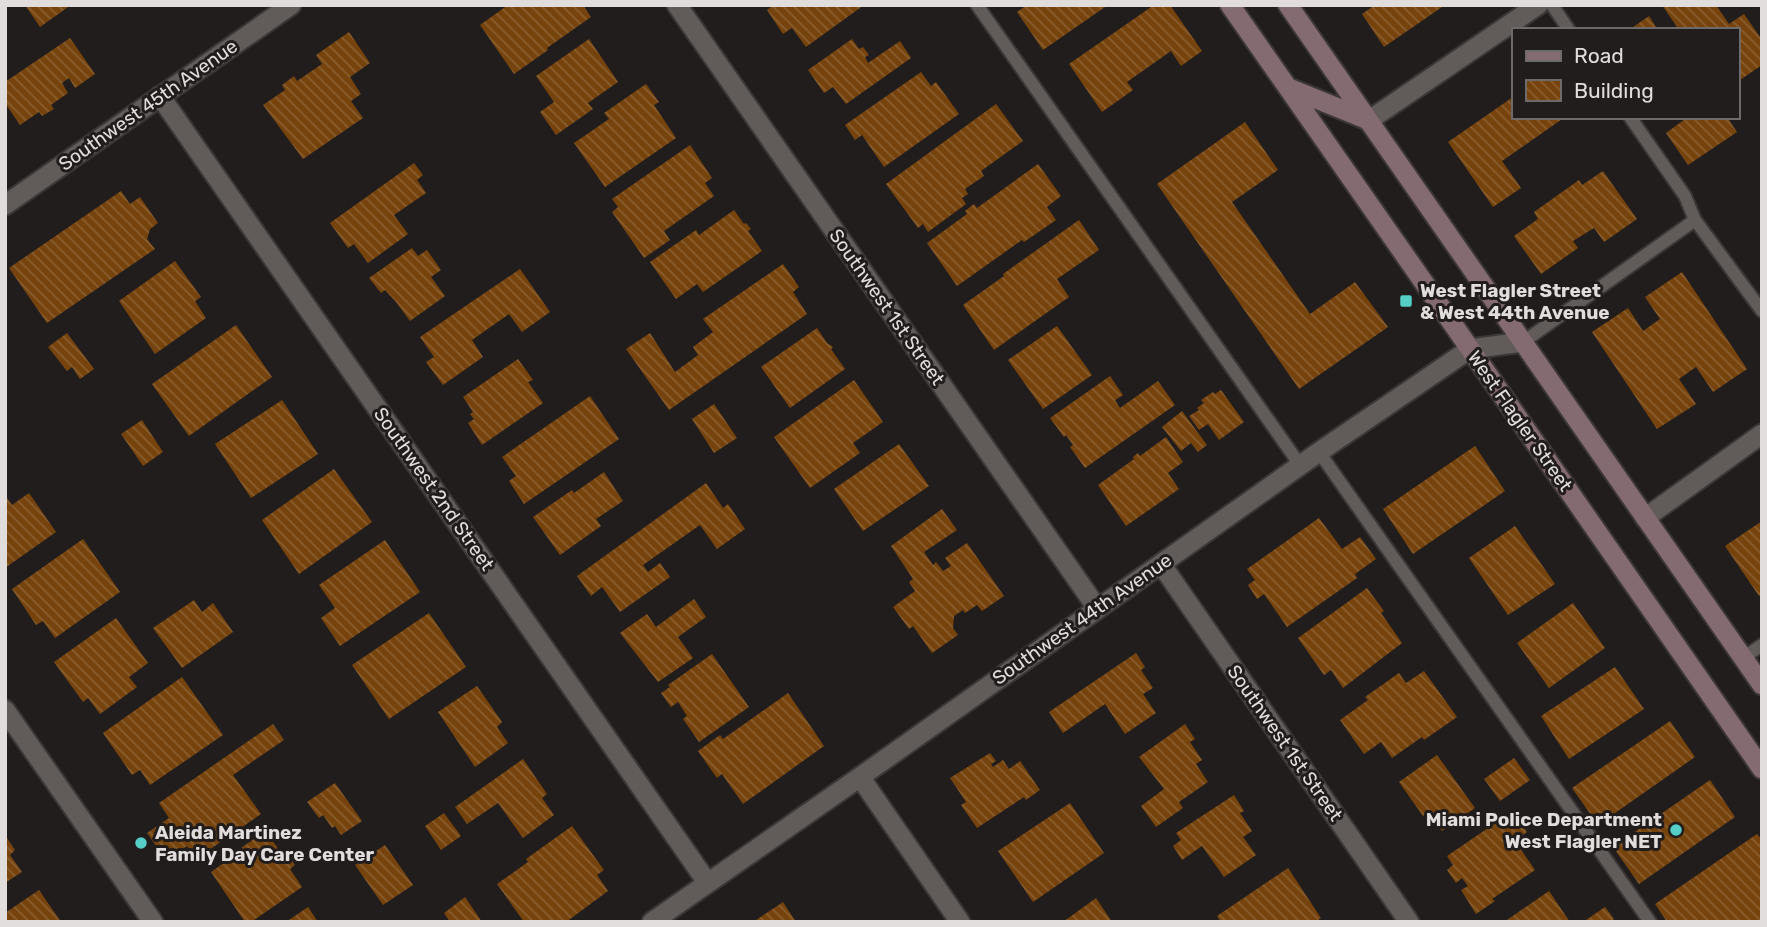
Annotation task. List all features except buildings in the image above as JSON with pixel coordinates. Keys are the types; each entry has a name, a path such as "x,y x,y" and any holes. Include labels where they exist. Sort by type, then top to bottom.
{"main road":[{"name":"West Flagler Street","path":"1230,5 1762,769"},
{"path":"1288,5 1762,685"},
{"path":"1288,87 1368,121"}],"street":[{"name":"Southwest 45th Avenue","path":"5,205 291,5"},
{"name":"Southwest 1st Street","path":"677,5 1097,608"},
{"path":"1368,121 1538,5"},
{"name":"Southwest 2nd Street","path":"160,96 708,882"},
{"name":"Southwest 44th Avenue","path":"652,922 1300,465 1471,349 1523,342"},
{"path":"1645,518 1762,434"},
{"name":"Southwest 1st Street","path":"1161,564 1409,922"},
{"path":"5,710 153,922"},
{"path":"860,777 960,922"}],"lane":[{"path":"977,5 1300,465"},
{"path":"1552,5 1568,28"},
{"path":"1631,119 1685,195 1695,220 1762,311"},
{"path":"1523,342 1695,220"},
{"path":"1319,452 1650,922"},
{"path":"1743,658 1762,645"}],"place":[{"name":"West Flagler Street & West 44th Avenue","path":"1406,301"},
{"name":"Miami Police Department West Flagler NET","path":"1676,830"},
{"name":"Aleida Martinez Family Day Care Center","path":"141,843"}]}
